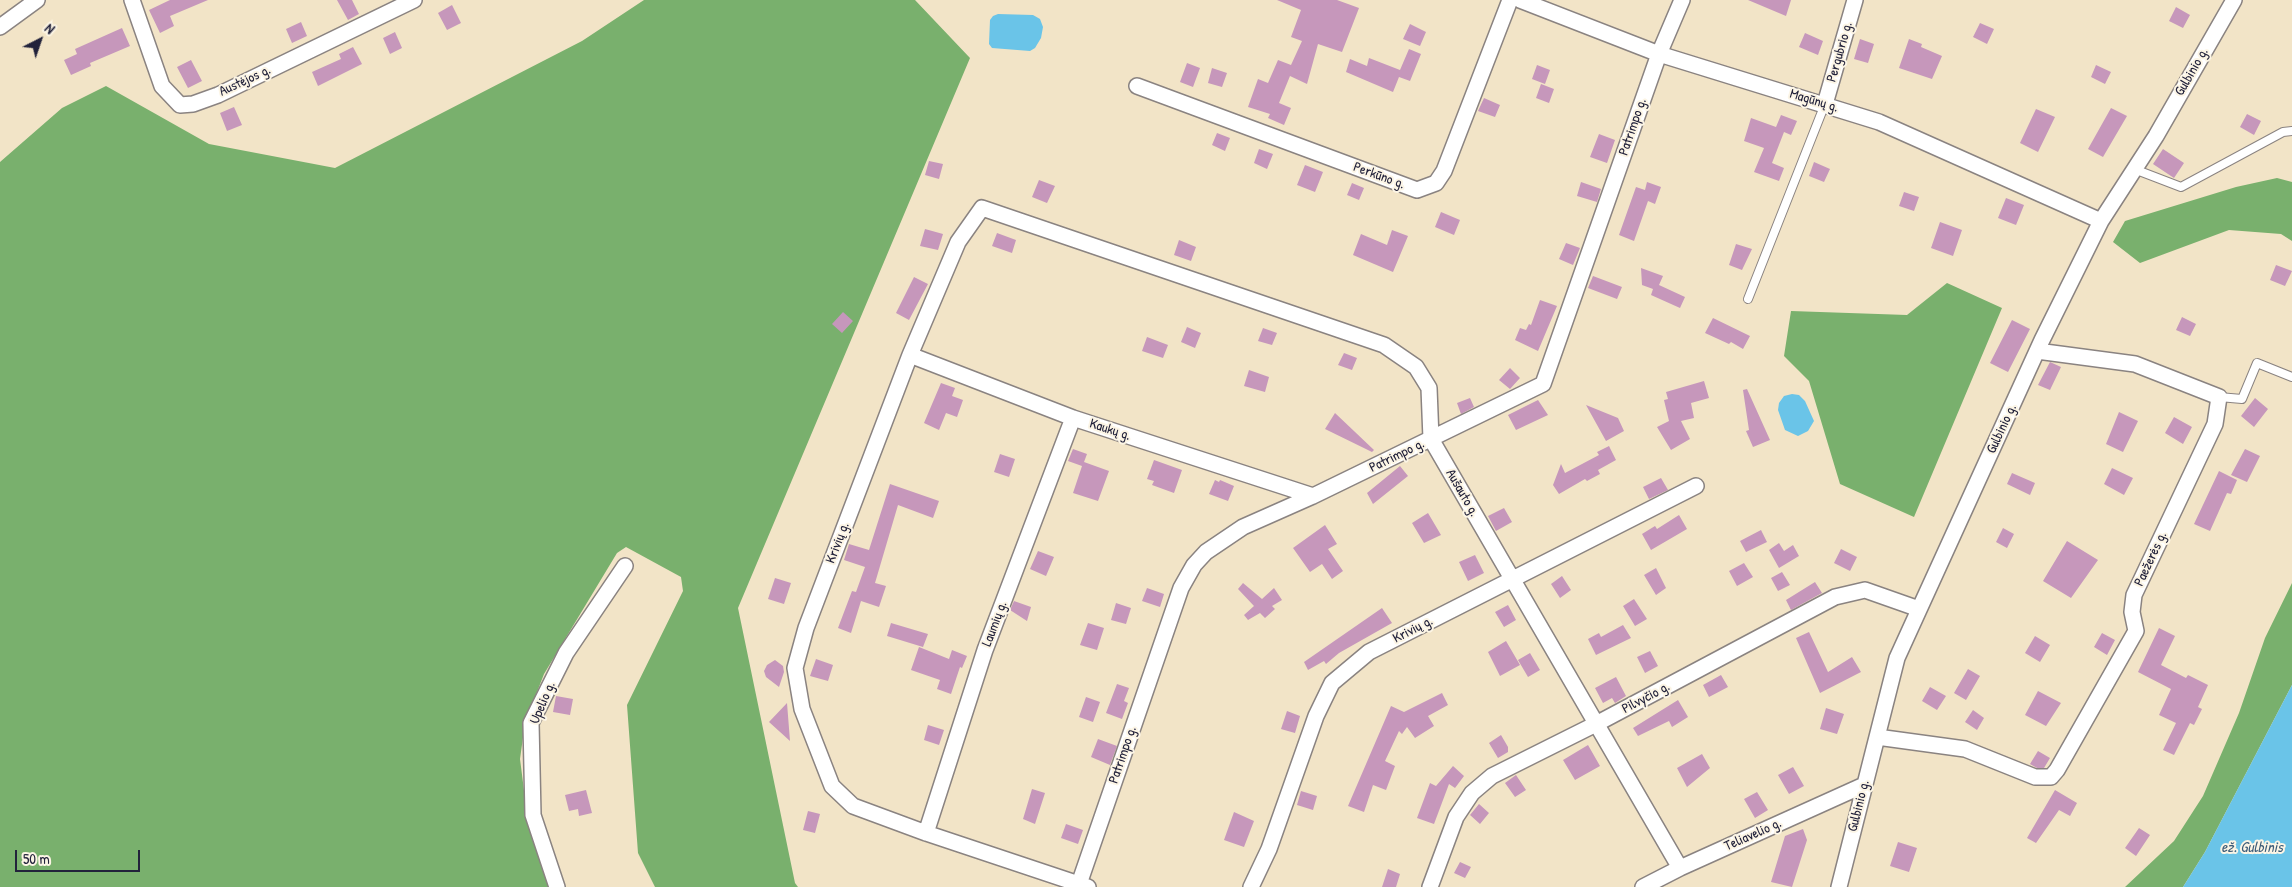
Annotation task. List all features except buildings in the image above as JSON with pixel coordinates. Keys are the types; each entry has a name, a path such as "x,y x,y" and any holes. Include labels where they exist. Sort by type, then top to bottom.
{"street":[{"path":"0,27 37,0"},
{"name":"Austėjos g.","path":"132,0 162,86 180,105 192,104 218,95 414,0"},
{"name":"Perkūno g.","path":"1137,86 1417,190 1436,183 1444,171 1510,0"},
{"name":"Magūnų g.","path":"1520,0 1659,54 1879,122 2101,221"},
{"name":"Patrimpo g.","path":"1084,885 1181,588 1194,565 1206,552 1243,527 1313,496 1543,384 1659,54 1682,0"},
{"name":"Pergubrio g.","path":"1825,104 1855,0"},
{"name":"Gulbinio g.","path":"1839,887 1897,658 2037,351 2101,221 2234,0"},
{"name":"Krivių g.","path":"1084,885 926,833 853,806 832,786 802,709 795,668 806,628 910,355 958,242 982,208 1142,263"},
{"name":"Aušauto g.","path":"1142,263 1384,344 1416,367 1429,388 1431,439 1680,868"},
{"path":"2037,351 2135,364 2219,396"},
{"name":"Kaukų g.","path":"910,355 1073,418 1313,496"},
{"name":"Paežerės g.","path":"1877,737 1965,749 2035,777 2050,777 2057,770 2136,630 2132,612 2134,595 2215,424 2219,396"},
{"name":"Laumių g.","path":"926,833 985,650 1073,418"},
{"name":"Krivių g.","path":"1251,887 1269,849 1316,716 1332,683 1369,652 1696,486"},
{"name":"Upelio g.","path":"557,887 533,815 531,723 566,652 625,566"},
{"name":"Pilvyčio g.","path":"1430,887 1456,816 1472,793 1492,776 1596,724 1836,597 1866,590 1919,609"},
{"name":"Teliavelio g.","path":"1643,887 1680,868 1864,786"}],"lane":[{"path":"1748,299 1825,104"},
{"path":"2134,169 2181,187 2283,132 2292,131"},
{"path":"2219,396 2242,399 2257,363 2292,377"}],"green space":[{"path":"644,0 915,0 970,58 738,608 795,883 798,887 655,887 638,853 627,705 683,591 681,577 626,547 617,553 544,674 525,723 520,759 526,806 552,887 0,887 0,162 62,108 106,86 209,144 335,168 582,41"},
{"path":"2277,178 2292,182 2292,241 2281,234 2229,230 2140,263 2113,242 2125,221 2236,187"},
{"path":"1947,283 2002,308 1914,517 1840,484 1809,381 1784,356 1791,311 1907,315"},
{"path":"2292,583 2292,685 2205,852 2183,887 2125,887 2174,841 2203,796 2239,713 2265,638"}],"water":[{"path":"998,14 1033,15 1040,19 1043,27 1041,38 1035,48 1030,51 992,48 989,44 990,20"},
{"path":"1799,395 1805,401 1814,421 1808,431 1798,436 1785,430 1778,410 1779,403 1784,396"},
{"name":"ež. Gulbinis","path":"2292,685 2292,887 2183,887 2205,852"}]}
